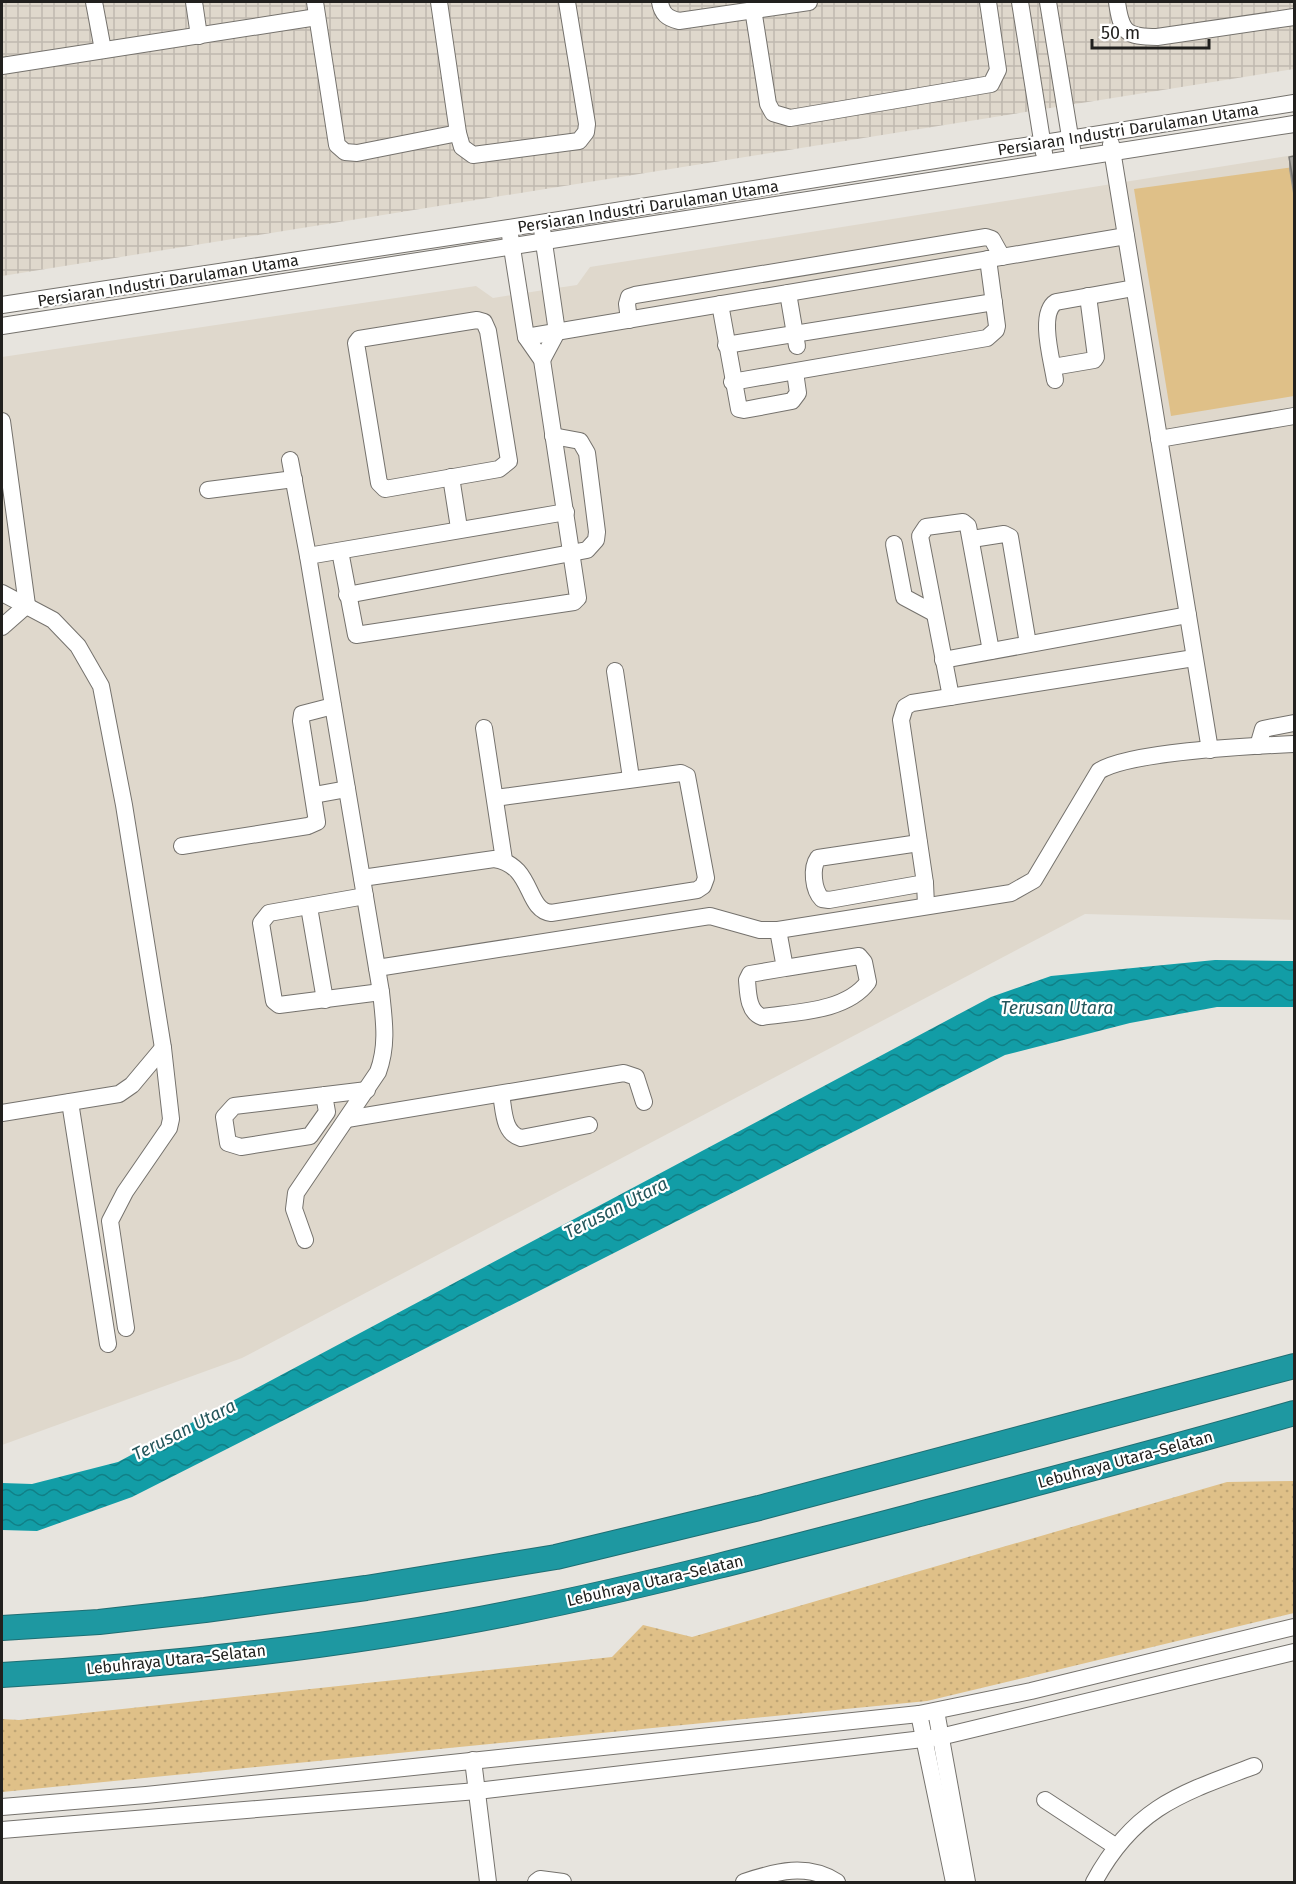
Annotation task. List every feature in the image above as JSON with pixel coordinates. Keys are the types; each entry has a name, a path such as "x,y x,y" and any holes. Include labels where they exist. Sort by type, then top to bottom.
{"highway":[{"path":"2,1628 99,1622 205,1610 366,1588 556,1557 759,1508 1294,1366"},
{"name":"Lebuhraya Utara–Selatan","path":"2,1675 149,1664 321,1644 515,1612 645,1585 757,1557 1294,1413"}],"street":[{"path":"94,2 103,50"},
{"path":"194,2 199,36"},
{"path":"439,2 458,133 462,147 473,155 579,141 584,136 587,124 567,2"},
{"path":"660,2 661,11 668,19 679,21 809,2"},
{"path":"753,9 768,104 773,113 780,117 790,118 991,84 998,70 988,2"},
{"path":"1020,2 1045,163"},
{"path":"1048,2 1074,158"},
{"path":"1117,2 1120,21 1127,33 1139,37 1157,37 1294,17"},
{"path":"2,66 199,36 316,9 337,145 345,152 357,153 458,133"},
{"name":"Persiaran Industri Darulaman Utama","path":"2,305 509,228 1294,104"},
{"name":"Persiaran Industri Darulaman Utama","path":"2,326 1294,124"},
{"path":"1110,132 1210,750"},
{"path":"541,223 557,332 542,360"},
{"path":"340,551 356,636 574,602 578,598 542,360 526,337 509,228"},
{"path":"526,337 1126,236"},
{"path":"629,320 627,304 629,297 634,295 986,237 992,239 995,258 996,330 987,338 732,382"},
{"path":"916,248 921,270"},
{"path":"822,264 828,286"},
{"path":"1088,296 1096,357 1094,360 1054,373 1047,311 1056,302 1088,296 1134,288"},
{"path":"788,293 796,339"},
{"path":"726,345 796,339 994,302"},
{"path":"720,304 737,406 744,411 792,401 798,393 795,372"},
{"path":"477,320 484,322 488,331 509,461 499,469 452,477 385,489 379,483 356,343 359,339 477,320"},
{"path":"1159,439 1294,416"},
{"path":"2,421 27,605"},
{"path":"347,595 587,550 596,540 587,453 580,441 553,436"},
{"path":"291,460 381,992 385,1054 367,1090 302,1184 293,1201 305,1240"},
{"path":"452,477 459,528"},
{"path":"208,490 294,479"},
{"path":"308,556 459,528 566,512"},
{"path":"951,697 920,536 926,527 963,522 968,526 991,651"},
{"path":"972,539 1004,534 1010,537 1028,644"},
{"path":"894,544 904,597 933,612"},
{"path":"2,593 53,620 93,668 101,686 124,805 163,1048 171,1119 168,1128 125,1192 110,1221 126,1328"},
{"path":"2,627 27,605"},
{"path":"943,660 1188,615"},
{"path":"926,905 925,883 901,720 902,712 912,703 1194,658"},
{"path":"615,671 631,778"},
{"path":"182,846 313,825 317,818 301,722 302,714 333,706"},
{"path":"1258,746 1263,729 1294,723"},
{"path":"484,728 504,860"},
{"path":"377,969 710,916 760,930 778,930 1011,893 1029,884 1044,866 1100,771 1107,766 1152,757 1210,750 1294,744"},
{"path":"362,878 495,859 504,860 522,874 544,912 697,890 703,886 706,878 687,776 681,773 495,798"},
{"path":"314,795 347,789"},
{"path":"919,843 818,858 814,868 816,887 822,898 829,900 925,883"},
{"path":"365,896 269,914 261,923 274,1001 285,1005 381,992"},
{"path":"309,907 325,1000"},
{"path":"778,930 785,968"},
{"path":"859,956 864,962 868,982 857,991 829,1006 762,1017 756,1015 752,1011 747,980 750,974 785,968 859,956"},
{"path":"2,1113 126,1090 163,1048"},
{"path":"347,1119 624,1073 636,1077 644,1102"},
{"path":"324,1095 327,1112 310,1136 241,1147 228,1143 224,1117 234,1106 324,1095 367,1090"},
{"path":"501,1094 508,1130 513,1136 521,1138 589,1125"},
{"path":"70,1102 108,1344"},
{"path":"2,1807 146,1795 928,1712 1294,1627"},
{"path":"2,1830 477,1791 940,1737 1294,1652"},
{"path":"928,1712 940,1737 967,1882"},
{"path":"928,1712 923,1739 954,1882"},
{"path":"473,1760 488,1882"},
{"path":"1094,1882 1115,1846 1142,1817 1203,1785 1254,1767"},
{"path":"1045,1800 1115,1846"},
{"path":"744,1882 803,1868 822,1872 837,1882"},
{"path":"536,1882 540,1879 562,1882"}],"shaded area":[{"path":"2,2 1294,2 1294,69 2,276"},
{"path":"1294,155 1294,920 1085,914 242,1358 2,1445 2,357 476,286 493,298 577,285 590,267"},
{"path":"1294,167 1294,396 1171,416 1134,189"},
{"path":"1294,1481 1294,1613 927,1701 2,1792 2,1719 19,1720 612,1657 643,1625 692,1637 1227,1482"}],"water":[{"name":"Terusan Utara","path":"1215,960 1294,961 1294,1007 1217,1007 1130,1023 1005,1055 132,1497 37,1531 2,1530 2,1483 32,1484 118,1462 991,997 1051,976"}],"building":[{"path":"1294,156 1294,186 1289,157"}]}
